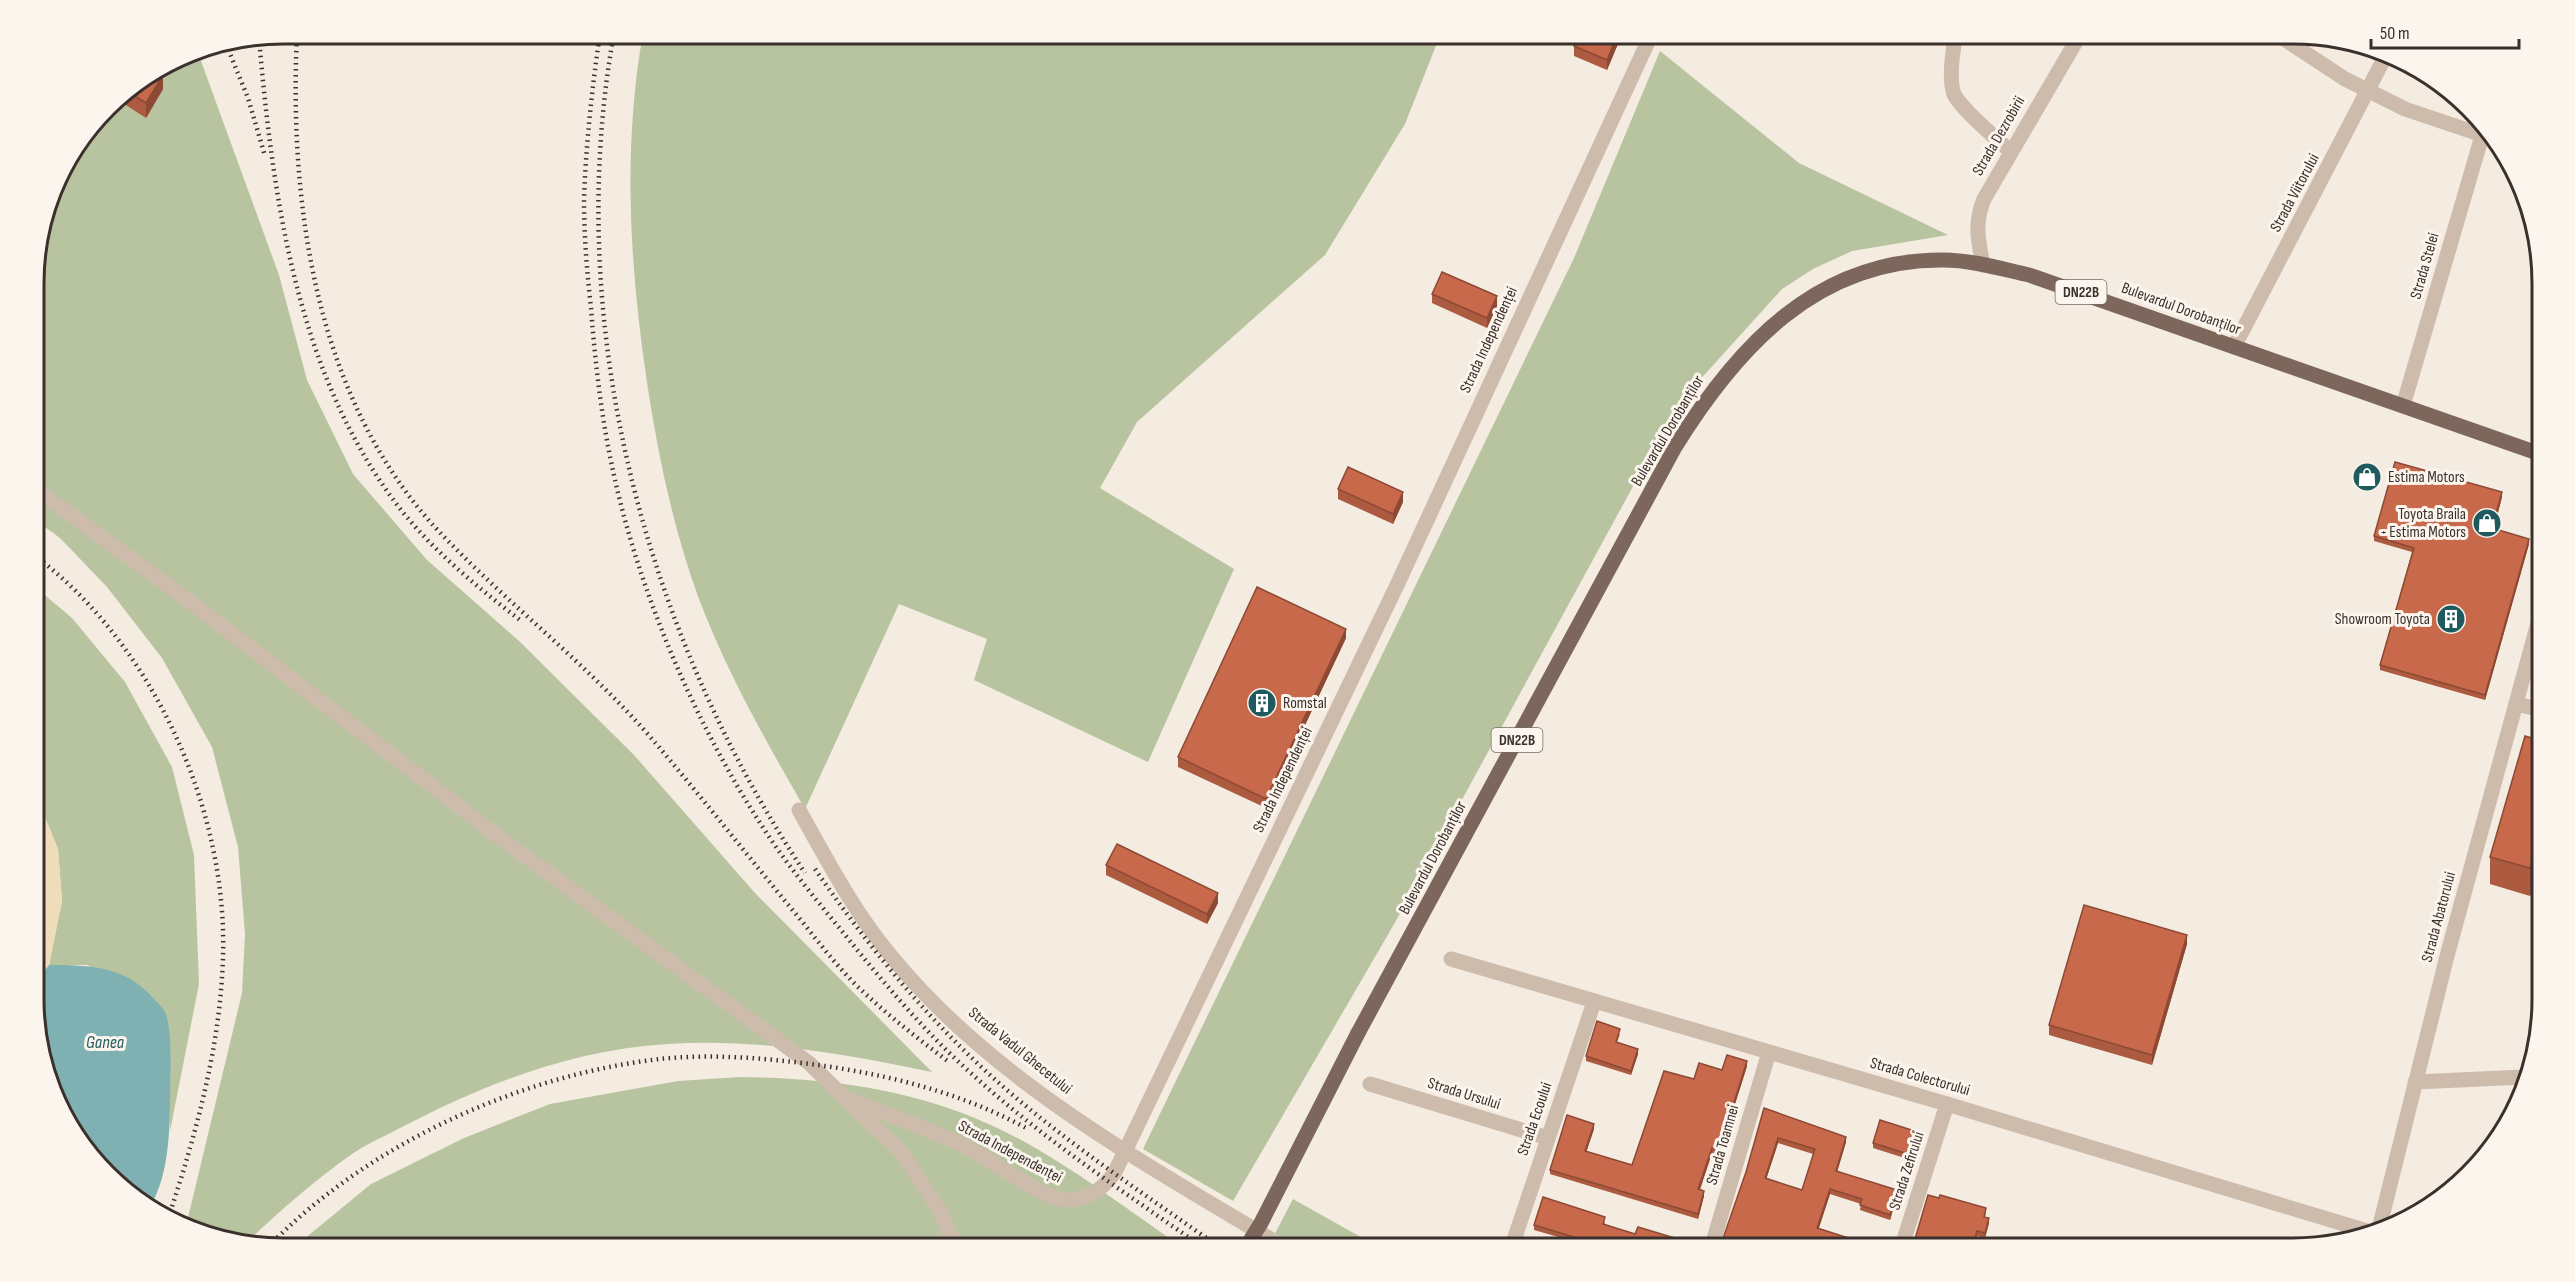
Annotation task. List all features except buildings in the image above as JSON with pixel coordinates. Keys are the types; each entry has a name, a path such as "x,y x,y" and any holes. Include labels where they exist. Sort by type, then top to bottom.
{"main road":[{"name":"Bulevardul Dorobanților","path":"1252,1238 1358,1033 1676,447 1704,401 1730,367 1764,332 1790,311 1840,281 1873,268 1911,261 1946,260 1983,265 2061,285 2532,451"}],"street":[{"name":"Strada Independenței","path":"850,1100 956,1142 1042,1191 1064,1200 1080,1198 1099,1191 1115,1172 1398,583 1647,44"},
{"path":"1954,44 1952,55 1954,94 1982,126 2010,151"},
{"name":"Strada Dezrobirii","path":"1983,265 1977,235 1977,217 2010,151 2074,44"},
{"path":"2291,44 2345,80 2406,110 2480,135"},
{"name":"Strada Viitorului","path":"2234,347 2383,62"},
{"name":"Strada Stelei","path":"2403,406 2488,145"},
{"path":"44,495 185,598 503,840 809,1063 850,1100 902,1153 940,1211 951,1238"},
{"name":"Strada Abatorului","path":"2380,1222 2532,646"},
{"path":"2517,704 2532,708"},
{"name":"Strada Vadul Ghecetului","path":"799,810 839,881 866,922 911,979 990,1053 1068,1113 1269,1238"},
{"name":"Strada Colectorului","path":"1451,959 2361,1228"},
{"name":"Strada Ecoului","path":"1515,1238 1594,1002"},
{"name":"Strada Toamnei","path":"1714,1238 1769,1052"},
{"path":"2415,1082 2518,1077"},
{"name":"Strada Ursului","path":"1370,1084 1548,1138"},
{"name":"Strada Zefirului","path":"1904,1238 1947,1104"}],"green space":[{"path":"641,44 1437,44 1405,124 1325,255 1137,422 1100,488 1234,569 1148,762 974,680 987,639 899,604 805,809 748,706 710,626 682,547 662,469 642,345 633,256 631,166 636,77"},
{"path":"1660,51 1799,163 1948,235 1852,251 1813,269 1782,289 1678,404 1393,926 1233,1201 1143,1149 1574,258"},
{"path":"200,58 279,275 307,380 353,474 427,560 518,640 634,755 755,893 932,1072 800,1049 734,1043 667,1044 598,1053 564,1061 498,1083 435,1110 371,1143 352,1154 312,1185 253,1236 206,1226 188,1219 242,993 245,934 238,847 212,747 162,658 107,587 60,538 44,526 44,267 48,236 56,206 76,163 103,125 125,103 150,84 177,68"},
{"path":"44,594 72,618 125,682 172,767 194,855 199,984 170,1131 170,1049 88,965 49,965 62,901 58,849 44,815"},
{"path":"740,1077 805,1080 870,1088 932,1103 993,1126 1042,1152 1169,1238 305,1238 371,1184 464,1138 550,1104 678,1081"},
{"path":"1293,1199 1362,1238 1273,1238"}],"sand":[{"path":"44,815 58,849 62,901 49,965 44,971"}],"water":[{"name":"Ganea","path":"49,965 93,967 119,973 142,987 165,1012 169,1030 170,1112 164,1168 154,1200 125,1179 103,1157 84,1132 68,1105 56,1076 48,1046 44,1015 44,971"}],"railway":[{"path":"297,44 298,163 305,229 318,294 336,357 361,417 393,473 433,525 460,553 600,684 652,739 847,976 890,1015 949,1062"},
{"path":"599,44 588,137 584,213 594,348 605,427 612,466 636,559 671,652 713,743 737,786 793,871 879,976 940,1044 1028,1122 1189,1238"},
{"path":"613,44 601,142 599,252 609,362 630,471 660,577 700,681 748,780 805,873"},
{"path":"260,45 272,160 296,283 313,342 336,400 364,455 411,522 455,567 520,620"},
{"path":"228,50 248,98 265,156"},
{"path":"44,564 76,592 114,635 147,683 175,734 197,789 212,845 221,902 223,958 221,992 205,1090 171,1210"},
{"path":"815,869 854,924 896,976 964,1051 1044,1121 1206,1238"},
{"path":"277,1238 308,1209 352,1176 399,1146 449,1120 501,1098 554,1081 607,1067 660,1059 681,1057 768,1059 858,1071 908,1082 956,1097 1026,1128"}],"place":[{"name":"Estima Motors","path":"2367,477"},
{"name":"Toyota Braila - Estima Motors","path":"2487,523"},
{"name":"Showroom Toyota","path":"2451,619"},
{"name":"Romstal","path":"1262,703"}]}
